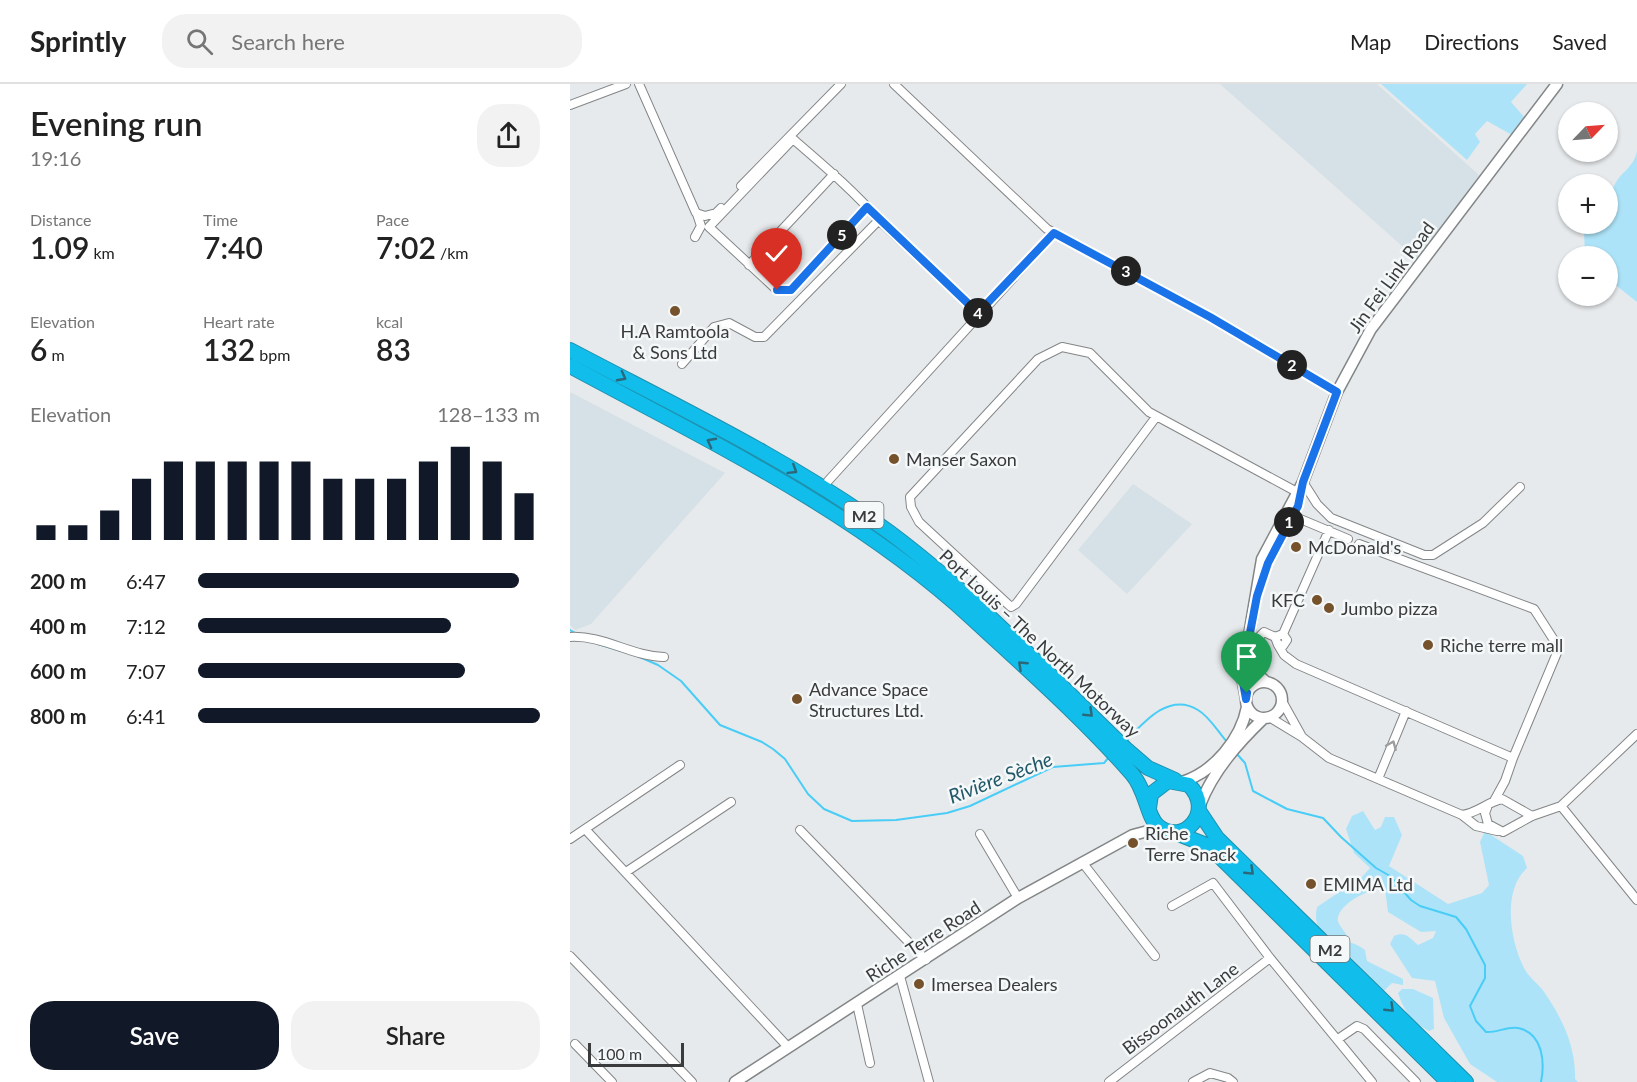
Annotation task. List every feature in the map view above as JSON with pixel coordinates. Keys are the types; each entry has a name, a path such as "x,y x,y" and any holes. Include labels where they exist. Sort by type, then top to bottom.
{"highway":[{"name":"Port Louis – The North Motorway","path":"570,350 781,462 889,533 970,598 1118,750 1145,792 1150,812"},
{"name":"Port Louis – The North Motorway","path":"570,366 730,452 849,522 944,594 1118,750 1148,768 1179,781"},
{"path":"1150,812 1151,794 1155,788 1168,781 1179,781"},
{"name":"M2","path":"1179,781 1195,791 1200,808 1217,838 1466,1082"},
{"path":"1169,831 1190,826 1200,808"},
{"name":"M2","path":"1150,812 1158,826 1209,846 1448,1082"}],"main road":[{"name":"Jin Fei Link Road","path":"1289,514 1302,493 1300,487 1337,392 1371,328 1557,84"},
{"path":"1267,718 1257,717 1246,703 1243,682 1245,659 1265,563 1289,514"},
{"path":"1200,808 1205,790 1223,764 1248,733 1276,714 1282,701 1276,686 1265,681 1253,670 1249,646"},
{"path":"1179,781 1206,772 1223,753 1241,726 1250,688 1265,681"},
{"path":"1133,835 1150,812"},
{"path":"1133,835 1169,831"},
{"name":"Riche Terre Road","path":"737,1082 1018,898 1133,835"}],"street":[{"path":"570,105 626,84"},
{"path":"639,84 701,226 695,237"},
{"path":"696,213 705,216 716,213 841,84"},
{"path":"894,84 1054,233 1210,317 1337,392"},
{"path":"867,207 791,290 777,290 709,227 793,139 834,174 867,207 879,220 978,313"},
{"path":"749,265 834,174"},
{"path":"682,364 714,327 729,323 755,337 764,337 879,220"},
{"path":"828,481 978,313 1054,233"},
{"path":"1156,417 1016,604 1011,607 919,522 910,507 910,497 1038,359 1062,347 1090,354 1156,417 1300,487 1331,518 1424,555 1442,552 1483,522 1520,487"},
{"path":"1289,514 1348,539"},
{"path":"1281,640 1329,530"},
{"path":"1359,544 1534,609 1559,648 1513,758 1506,781 1487,808 1462,815"},
{"path":"1249,646 1264,632 1281,640 1290,660 1513,758"},
{"path":"570,637 589,636 651,657 664,657"},
{"path":"1282,701 1302,737"},
{"path":"1378,779 1406,711"},
{"path":"1267,718 1302,737 1329,758 1462,815 1476,826 1497,831 1507,831 1516,823 1561,806 1637,734"},
{"path":"570,839 680,765"},
{"path":"1506,781 1510,802 1518,814 1516,823"},
{"path":"1494,801 1510,802 1532,816"},
{"path":"626,872 731,802"},
{"path":"1561,806 1637,900"},
{"path":"1487,808 1485,819 1497,831"},
{"path":"585,829 788,1047"},
{"path":"800,830 926,960"},
{"path":"980,834 1018,898"},
{"path":"1082,862 1155,956"},
{"path":"1172,906 1213,883 1270,958 1372,1082"},
{"path":"570,956 692,1082"},
{"name":"Bissoonauth Lane","path":"1114,1080 1270,958"},
{"path":"900,976 929,1082"},
{"path":"857,1004 870,1063"},
{"path":"1338,1039 1357,1026 1364,1029 1416,1082"},
{"path":"575,1044 612,1082"},
{"path":"1193,1082 1210,1073 1228,1078 1233,1082"}],"shaded area":[{"path":"1220,84 1377,84 1479,175 1420,262"},
{"path":"1381,84 1527,84 1511,102 1525,118 1512,135 1487,121 1475,134 1480,142 1467,160"},
{"path":"1637,151 1637,302 1618,287 1618,246 1585,246 1584,234 1618,234 1618,180"},
{"path":"570,392 725,473 591,624 575,630 570,625"},
{"path":"1133,484 1192,524 1127,594 1078,550"},
{"path":"1363,811 1375,830 1381,827 1385,817 1394,817 1402,835 1389,866 1448,904 1482,893 1489,885 1480,842 1485,831 1523,856 1527,868 1519,878 1511,902 1515,944 1526,971 1542,989 1561,1020 1570,1043 1575,1079 1578,1082 1497,1082 1470,1064 1444,1018 1435,981 1412,978 1390,944 1394,936 1401,934 1418,945 1433,938 1436,931 1421,932 1388,912 1385,889 1373,890 1358,897 1341,911 1338,922 1348,938 1333,937 1322,932 1316,922 1317,907 1362,877 1370,868 1354,853 1346,829 1352,816"},
{"path":"1334,940 1350,942 1362,948 1365,950 1367,961 1403,979 1403,985 1392,983 1384,991"},
{"path":"1402,989 1413,989 1433,998 1434,1029 1429,1031 1409,1015 1398,993"}],"waterway":[{"name":"Rivière Sèche","path":"570,630 577,634"},
{"name":"Rivière Sèche","path":"598,644 621,651"},
{"name":"Rivière Sèche","path":"635,655 658,665 681,681 720,725 762,742 773,749 785,759 808,794 824,809 852,821 896,820 947,813 970,806 1053,767 1104,763 1109,757"},
{"name":"Rivière Sèche","path":"1126,741 1158,712 1167,707 1187,705 1202,713 1227,742"},
{"name":"Rivière Sèche","path":"1236,753 1245,763 1253,791 1287,809 1323,818 1376,868 1390,876 1411,900 1420,906 1456,917 1466,929 1485,965 1485,978 1470,1006 1476,1021 1486,1032 1518,1028 1533,1036 1542,1057 1541,1082"}],"place":[{"name":"H.A Ramtoola & Sons Ltd","path":"675,311"},
{"name":"Manser Saxon","path":"894,459"},
{"name":"McDonald's","path":"1296,547"},
{"name":"KFC","path":"1317,600"},
{"name":"Jumbo pizza","path":"1329,608"},
{"name":"Riche terre mall","path":"1428,645"},
{"name":"Advance Space Structures Ltd.","path":"797,699"},
{"name":"Riche Terre Snack","path":"1133,843"},
{"name":"EMIMA Ltd","path":"1311,884"},
{"name":"Imersea Dealers","path":"919,984"}],"route":[{"path":"777,290 791,290 867,207 978,313 1054,233 1210,317 1337,392 1303,482 1298,506 1268,563 1257,596 1245,659 1243,682 1246,699 1247,693"}]}
